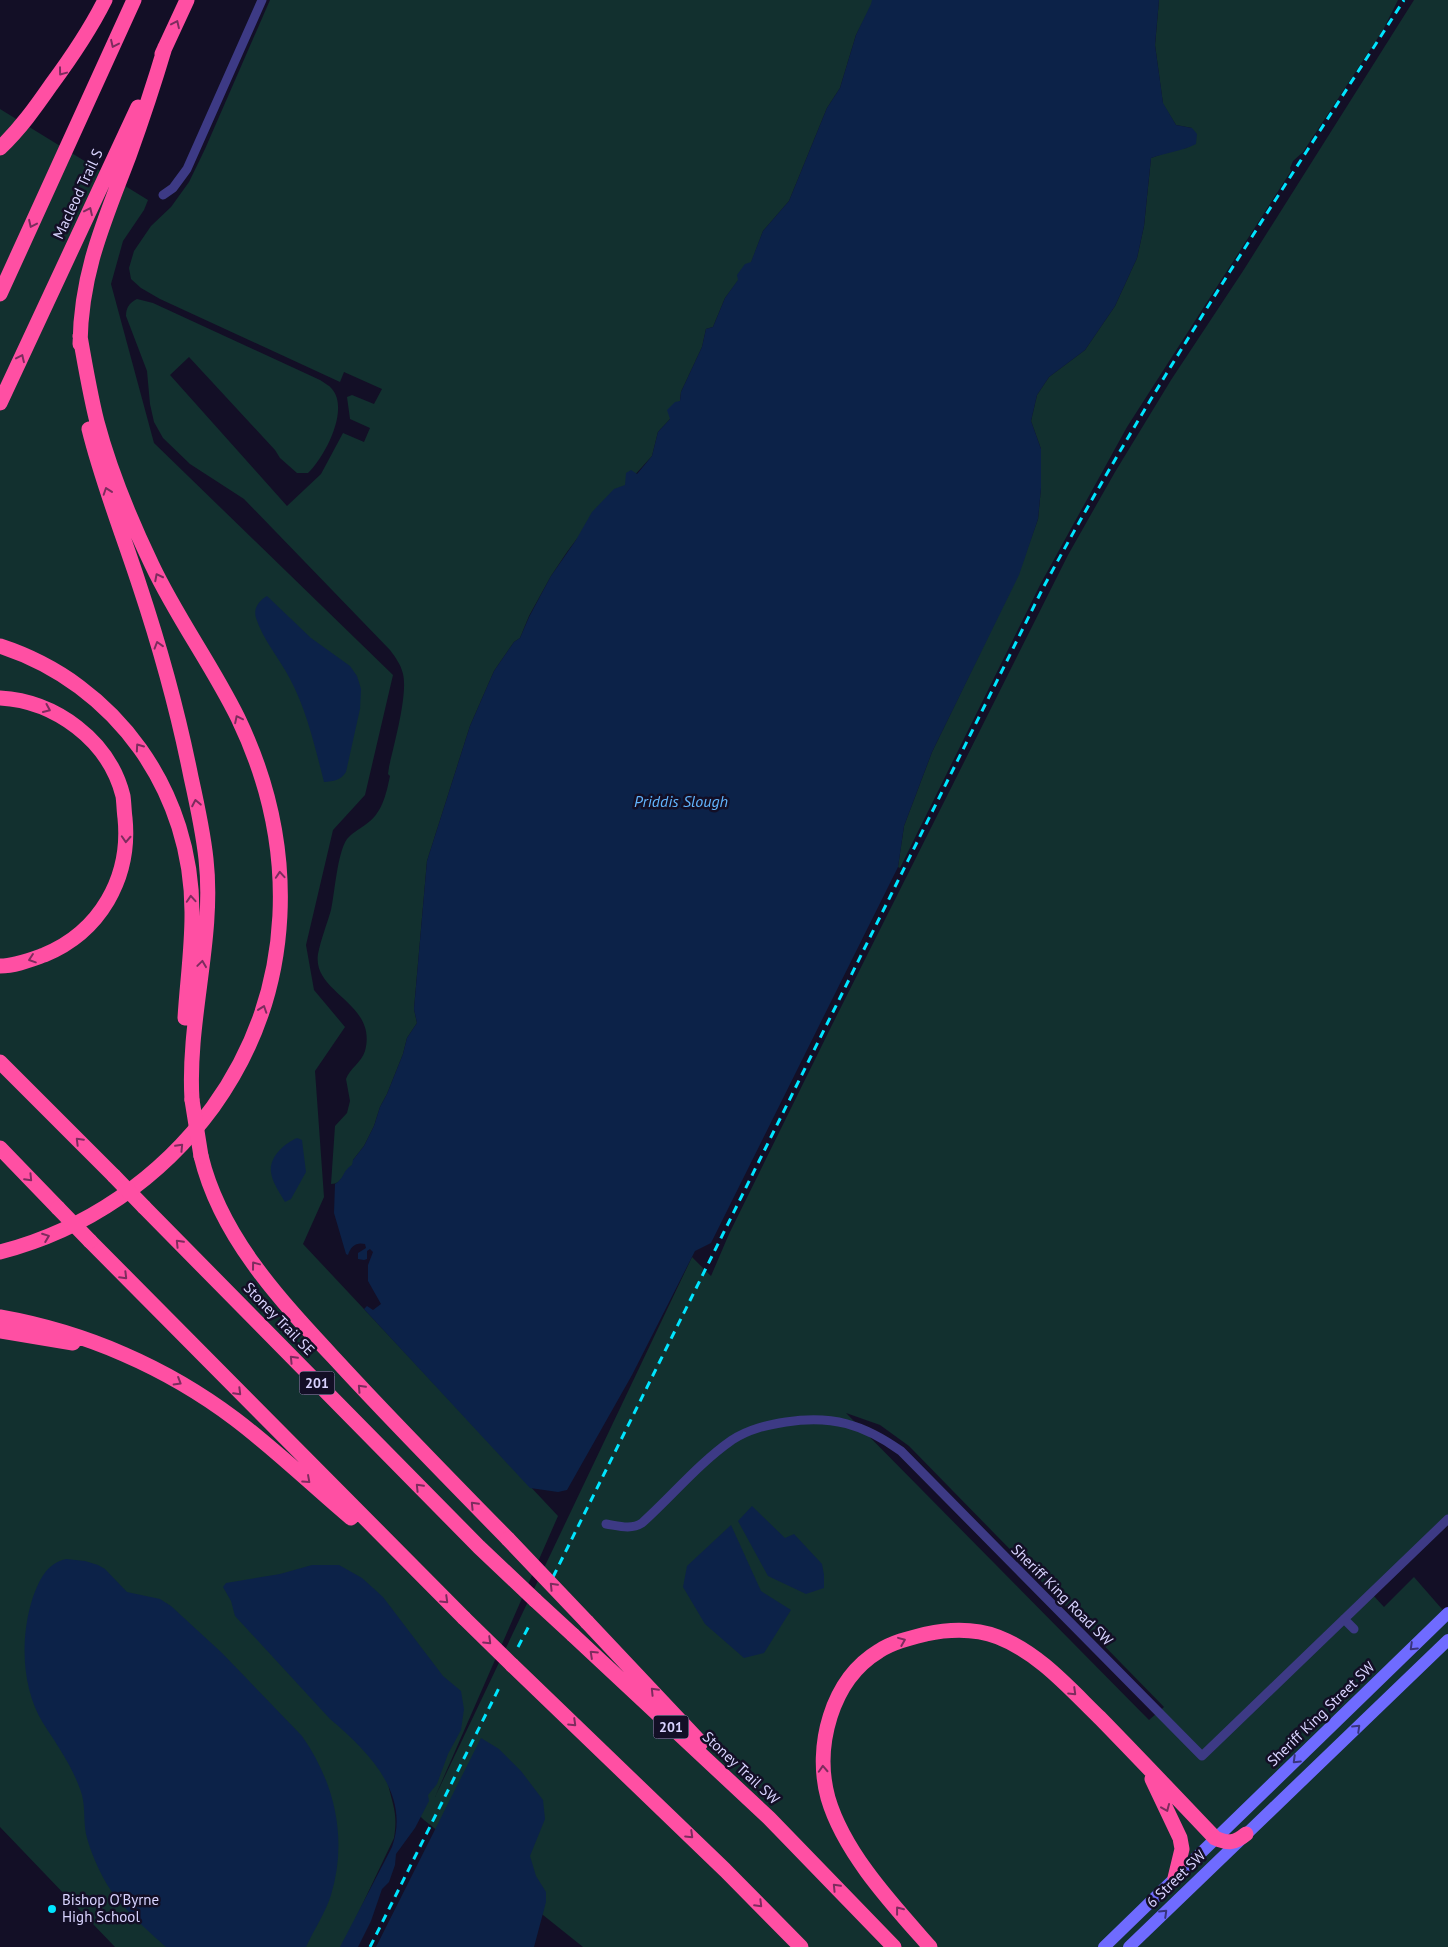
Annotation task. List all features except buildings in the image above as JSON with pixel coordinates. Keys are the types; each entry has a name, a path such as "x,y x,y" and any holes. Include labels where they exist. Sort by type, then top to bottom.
{"highway":[{"path":"0,148 32,114 68,62 105,0"},
{"name":"Macleod Trail S","path":"0,294 134,0"},
{"name":"Macleod Trail S","path":"0,402 187,0"},
{"path":"166,47 144,114 108,207 94,250 84,296 80,336 82,384 90,432 106,488 140,585 165,668 187,758 205,850 207,907 193,1034 192,1093"},
{"path":"0,1252 57,1233 111,1204 152,1173 185,1141 220,1096 253,1037 270,986 278,936 281,899 279,854 271,810 261,775 252,748 232,707 168,597 114,474 100,432 80,336"},
{"path":"0,646 48,667 79,686 103,705 128,732 154,769 174,813 183,841 190,879 192,915 185,1033 186,1057 201,1156 210,1185 229,1227 246,1253 286,1306 386,1415 508,1539 669,1708 769,1818"},
{"path":"0,698 16,699 43,707 67,719 85,734 101,752 114,773 123,796 127,835 124,860 116,886 106,904 93,921 74,939 53,951 30,960 0,966"},
{"name":"Stoney Trail SE","path":"0,1062 491,1559 535,1600"},
{"path":"0,1148 427,1582 725,1870 801,1947"},
{"path":"0,1317 27,1322 85,1338 135,1359 174,1380 236,1420 427,1582"},
{"path":"0,1331 76,1344 135,1359"},
{"name":"Stoney Trail SW","path":"535,1600 769,1818 894,1947"},
{"path":"930,1947 860,1863 829,1800 823,1773 823,1745 829,1720 851,1676 878,1651 907,1638 939,1631 963,1630 997,1637 1026,1650 1061,1680 1215,1838 1224,1842 1231,1842 1238,1840 1246,1834"},
{"path":"1132,1751 1158,1789 1180,1838 1182,1849 1175,1878"}],"main road":[{"name":"Sheriff King Street SW","path":"1215,1838 1448,1613"},
{"path":"1246,1834 1448,1640"},
{"name":"6 Street SW","path":"1129,1947 1246,1834"},
{"name":"6 Street SW","path":"1104,1947 1215,1838"}],"street":[{"path":"163,195 173,188 187,169 262,0"},
{"name":"Sheriff King Road SW","path":"606,1524 629,1527 642,1523 723,1447 749,1431 780,1423 817,1419 838,1421 859,1427 881,1437 906,1457 1202,1756 1448,1519"},
{"path":"1344,1618 1354,1629"}],"green space":[{"path":"270,0 872,0 872,4 856,35 840,88 827,108 789,201 763,231 751,263 725,298 713,327 706,329 702,347 681,392 680,401 670,419 658,432 652,456 567,552 551,576 529,616 520,638 514,642 494,671 470,726 427,861 414,1009 417,1023 407,1038 403,1054 364,1146 353,1160 353,1165 347,1170 341,1180 331,1184 335,1126 347,1113 350,1101 346,1079 365,1051 366,1034 362,1021 354,1009 325,979 319,968 318,954 331,910 339,863 344,846 347,839 353,833 371,821 385,797 390,776 388,774 389,767 404,694 403,674 390,650 244,499 190,464 163,438 154,422 150,404 147,371 126,316 128,306 137,299 153,303 320,380 332,389 337,398 338,409 333,433 321,456 308,473 297,473 280,458 275,450 189,357 170,375 287,506 321,474 343,433 364,442 370,428 350,419 347,397 352,395 374,404 382,389 344,372 340,382 160,299 141,288 131,279 129,268 134,251 151,226 171,207 189,182"},
{"path":"1159,0 1398,0 1383,30 1303,152 1293,161 1290,168 1291,171 1127,427 1041,583 900,868 898,867 904,826 932,752 1018,575 1038,519 1041,488 1041,449 1031,421 1037,395 1049,377 1085,350 1115,306 1137,258 1144,226 1151,158 1176,149 1187,148 1192,128 1176,125 1163,104 1155,45"},
{"path":"1414,0 1448,0 1448,1520 1372,1594 1384,1607 1414,1577 1448,1616 1448,1947 583,1947 424,1820 388,1784 395,1816 394,1838 342,1947 115,1947 0,1827 0,109 148,200 144,210 123,241 111,284 154,443 393,675 365,795 333,830 306,945 314,990 345,1027 315,1071 324,1197 303,1244 558,1516 435,1797 692,1257 711,1276 729,1234 831,1027 1068,555 1115,472 1171,380 1243,271","holes":["846,1413 880,1425 909,1446 1164,1707 1149,1720"]}],"water":[{"name":"Priddis Slough","path":"872,0 1159,0 1155,45 1163,103 1176,125 1192,128 1197,134 1196,144 1151,158 1144,226 1137,258 1115,306 1085,350 1049,377 1037,395 1031,421 1041,449 1041,488 1038,519 1019,575 932,752 904,826 898,867 711,1243 695,1251 632,1375 567,1490 558,1492 530,1488 364,1309 367,1306 373,1310 381,1304 368,1281 368,1265 373,1252 370,1249 367,1251 367,1259 358,1259 358,1253 366,1248 365,1244 356,1244 348,1255 346,1254 334,1213 335,1184 352,1165 353,1160 364,1146 403,1054 407,1038 417,1023 414,1009 427,861 470,726 494,671 514,642 520,638 551,576 576,540 592,512 614,489 625,485 626,473 631,470 637,474 652,456 658,432 670,419 667,410 675,402 680,401 681,392 702,347 706,329 713,327 725,298 738,280 737,275 745,264 751,262 763,231 789,201 827,108 840,88 856,35"},
{"path":"267,596 311,638 350,666 357,676 361,689 360,709 346,772 336,780 324,782 310,729 296,691 267,642 256,618 256,608"},
{"path":"297,1138 302,1140 306,1172 291,1199 285,1202 273,1180 271,1166 279,1151"},
{"path":"752,1506 785,1538 794,1534 822,1564 824,1588 806,1594 768,1576 738,1521"},
{"path":"731,1525 761,1591 791,1610 764,1653 744,1658 705,1624 683,1587 687,1566"},
{"path":"66,1559 85,1561 98,1565 105,1569 127,1592 160,1599 171,1606 222,1653 302,1736 323,1773 330,1792 338,1832 336,1874 331,1895 326,1909 306,1947 166,1947 127,1910 108,1886 95,1861 88,1840 80,1789 68,1763 36,1709 30,1694 27,1678 25,1661 26,1628 33,1597 41,1578 49,1568 59,1561"},
{"path":"312,1565 339,1565 362,1578 383,1597 443,1676 461,1691 464,1709 461,1730 448,1754 437,1784 428,1795 429,1801 415,1828 396,1854 395,1865 389,1882 382,1889 371,1921 358,1947 340,1947 392,1847 396,1828 396,1809 391,1792 382,1775 358,1745 330,1719 235,1616 231,1601 223,1587 226,1583 280,1574"},
{"path":"481,1738 499,1749 521,1771 543,1800 545,1819 530,1856 536,1876 546,1892 546,1902 534,1947 376,1947"}],"railway":[{"path":"553,1577 1043,588 1085,512 1172,364 1404,0"},
{"path":"518,1647 530,1624"},
{"path":"370,1947 499,1688"}],"place":[{"name":"Bishop O'Byrne High School","path":"52,1909"}]}
